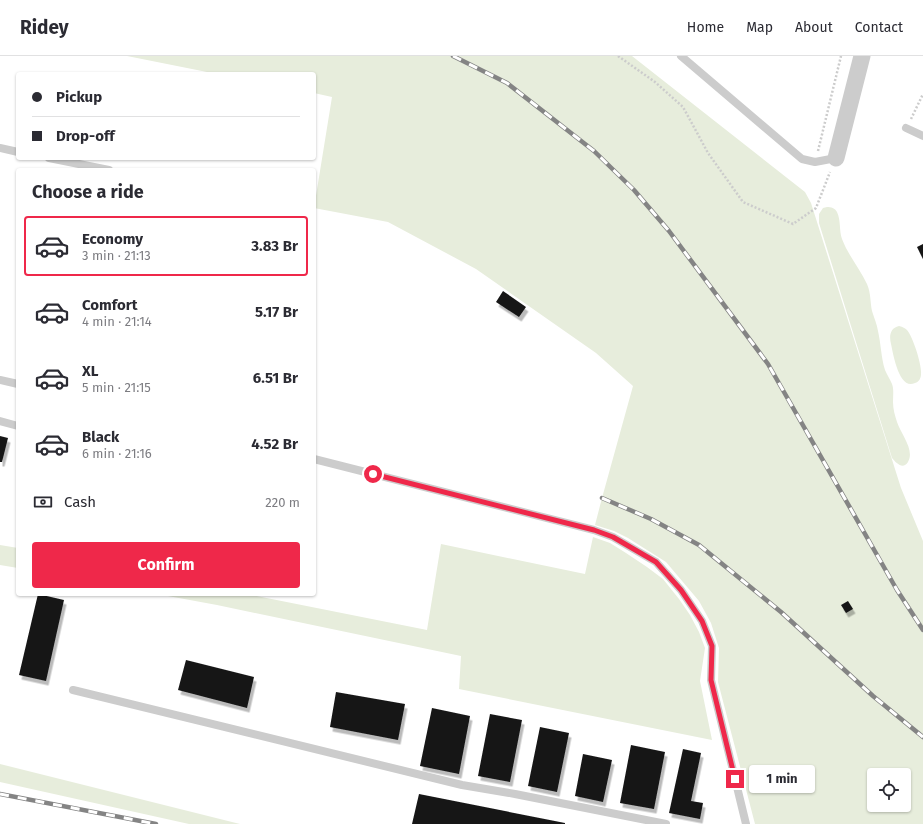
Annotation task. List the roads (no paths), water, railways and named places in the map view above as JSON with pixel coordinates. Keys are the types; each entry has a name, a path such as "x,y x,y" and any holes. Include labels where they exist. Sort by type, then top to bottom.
{"street":[{"path":"836,158 862,56"}],"lane":[{"path":"681,56 802,159 815,162 836,158"},
{"path":"906,128 923,136"},
{"path":"0,148 16,152"},
{"path":"59,160 99,168"},
{"path":"0,380 16,384"},
{"path":"0,421 16,425"},
{"path":"316,460 594,530 613,537 656,562 681,590 702,621 712,646 711,680 746,824"},
{"path":"73,690 462,785 666,824"}],"railway":[{"path":"453,56 507,83 594,151 634,190 669,231 768,364 897,590 923,630"},
{"path":"602,498 651,519 699,545 781,612 873,696 923,737"},
{"path":"0,794 156,824"}]}
